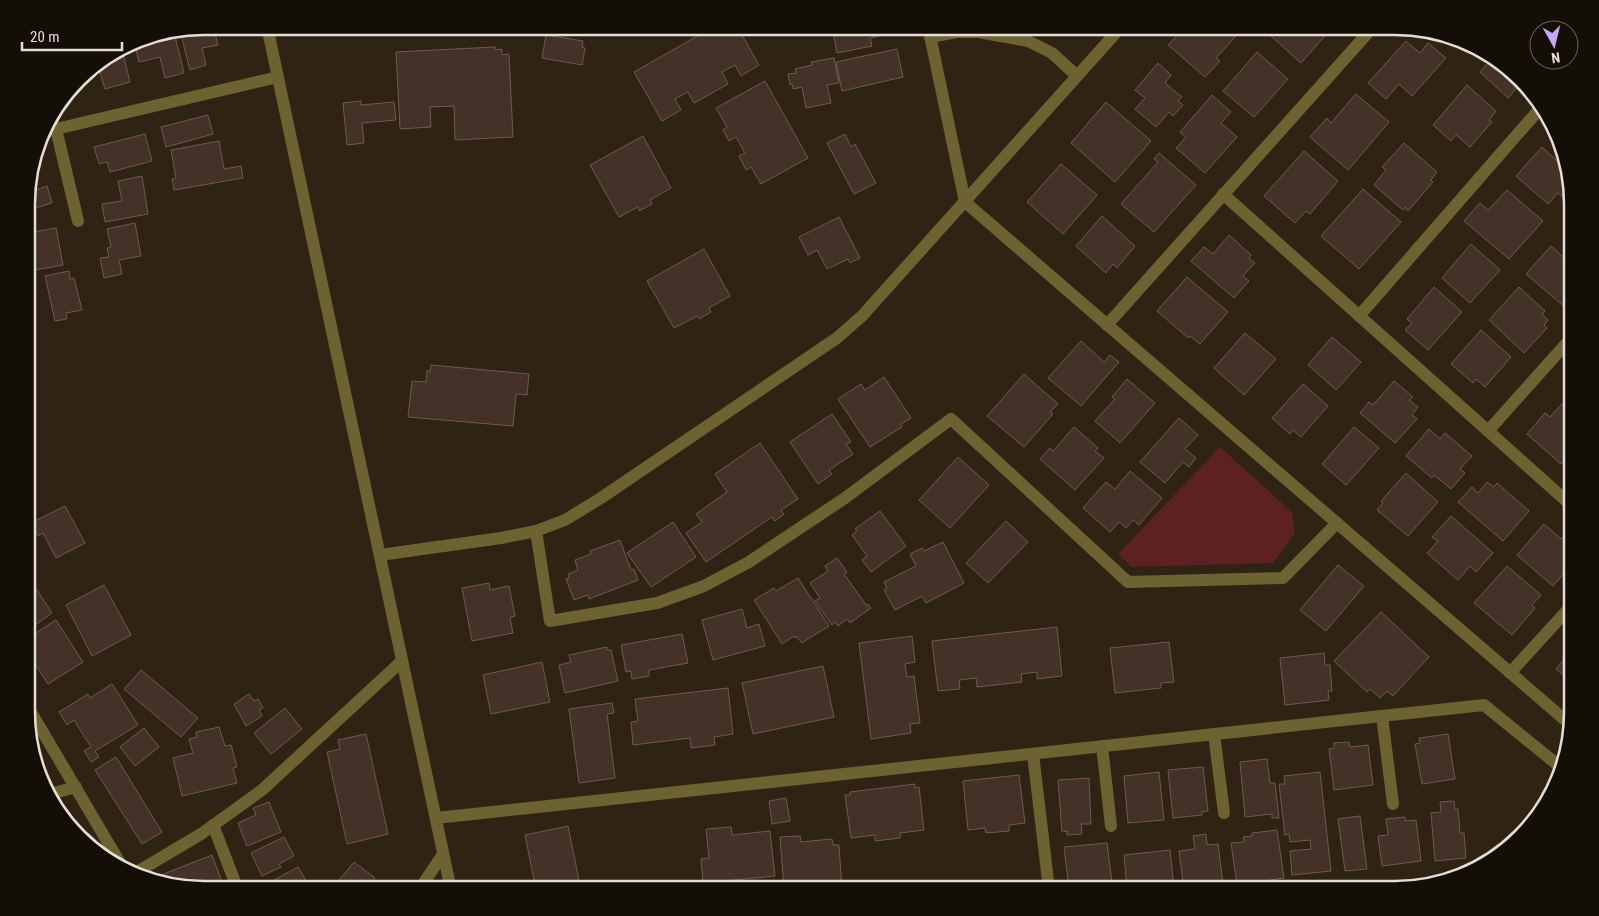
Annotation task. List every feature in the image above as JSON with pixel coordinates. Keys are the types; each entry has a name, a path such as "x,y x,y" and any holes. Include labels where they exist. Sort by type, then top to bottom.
{"street":[{"path":"269,35 449,881"},
{"path":"930,35 965,202 1564,719"},
{"path":"995,35 1028,41 1052,53 1077,76"},
{"path":"380,555 501,538 536,531 565,520 601,498 837,338 862,316 1114,35"},
{"path":"1107,325 1366,35"},
{"path":"53,130 278,77"},
{"path":"1359,316 1536,113"},
{"path":"56,129 78,221"},
{"path":"1224,194 1564,499"},
{"path":"1488,431 1564,346"},
{"path":"536,531 550,620 657,603 704,586 749,562 845,498 951,419 1128,582 1283,578 1337,523"},
{"path":"1510,673 1564,614"},
{"path":"142,869 201,834 262,790 402,661"},
{"path":"436,818 1484,706 1556,763"},
{"path":"1382,716 1393,804"},
{"path":"35,719 115,855"},
{"path":"1214,734 1224,813"},
{"path":"1102,746 1112,826"},
{"path":"1033,754 1048,881"},
{"path":"56,793 76,788"},
{"path":"214,825 235,881"},
{"path":"425,881 443,854"}],"shaded area":[{"path":"1220,447 1292,512 1295,533 1273,563 1131,567 1118,554"}],"building":[{"path":"215,35 218,45 202,48 206,65 190,70 181,37"},
{"path":"546,35 583,41 582,47 585,48 582,65 542,58"},
{"path":"699,35 742,35 759,65 741,76 735,65 722,72 728,84 694,103 688,92 675,99 681,110 662,121 634,72"},
{"path":"834,35 882,35 870,38 872,46 837,53"},
{"path":"1177,35 1237,35 1216,58 1220,61 1205,77 1168,45"},
{"path":"1272,35 1326,35 1301,63"},
{"path":"175,37 184,73 165,78 160,57 139,62 136,49"},
{"path":"1406,41 1420,53 1428,43 1446,58 1412,96 1399,84 1386,99 1368,83"},
{"path":"495,47 495,50 502,49 502,55 509,54 513,137 455,140 454,106 430,107 431,127 400,129 396,52"},
{"path":"897,49 903,77 842,91 836,62"},
{"path":"1257,52 1288,79 1254,117 1223,91"},
{"path":"124,56 130,82 105,89 100,72"},
{"path":"834,58 839,83 827,85 831,103 806,108 802,87 793,89 792,84 790,85 788,74 796,73 795,69 812,65 811,62"},
{"path":"1158,63 1171,75 1165,83 1182,97 1178,101 1183,105 1173,116 1169,112 1156,127 1135,109 1145,98 1135,90"},
{"path":"1487,63 1498,70 1517,88 1508,98 1480,72"},
{"path":"765,81 808,158 761,184 751,167 746,170 739,156 745,153 736,137 729,141 723,130 727,127 716,108"},
{"path":"1467,85 1496,111 1489,120 1492,122 1470,147 1456,135 1451,141 1433,125"},
{"path":"1356,94 1389,122 1348,170 1310,137 1327,118 1331,123"},
{"path":"1212,95 1231,112 1221,123 1237,137 1205,173 1176,148 1186,137 1180,132"},
{"path":"361,101 361,105 394,102 396,120 362,123 364,143 347,145 343,103"},
{"path":"1106,102 1151,141 1115,182 1071,143"},
{"path":"208,115 213,134 166,147 161,127"},
{"path":"145,134 152,161 110,172 107,162 99,164 94,147"},
{"path":"845,134 851,147 855,144 876,183 854,194 827,143"},
{"path":"643,136 671,188 650,200 652,204 639,211 638,207 619,217 590,165"},
{"path":"219,141 224,169 241,166 243,178 174,190 172,179 176,178 171,150"},
{"path":"1404,143 1437,172 1431,180 1433,182 1408,211 1405,207 1403,210 1374,185 1386,170 1382,167"},
{"path":"1542,147 1558,162 1564,196 1558,193 1548,204 1516,176"},
{"path":"1304,151 1338,181 1310,214 1306,211 1295,223 1264,196"},
{"path":"1159,153 1196,185 1154,232 1121,204 1158,162 1154,159"},
{"path":"1061,164 1097,195 1063,234 1027,202"},
{"path":"142,176 148,214 105,222 102,204 122,201 118,181"},
{"path":"47,186 52,203 35,208 36,189"},
{"path":"1363,189 1401,222 1359,269 1321,236"},
{"path":"1507,190 1543,221 1509,259 1464,221 1480,203 1488,210"},
{"path":"1102,216 1135,246 1117,268 1113,264 1106,273 1076,246"},
{"path":"839,217 860,258 850,263 848,259 827,269 817,250 808,255 799,237"},
{"path":"135,223 141,256 119,260 122,274 104,278 100,258 109,257 107,248 111,247 107,229"},
{"path":"56,228 63,265 35,270 35,232"},
{"path":"1229,235 1251,255 1249,258 1255,263 1243,276 1249,281 1234,298 1191,261 1204,247 1213,254"},
{"path":"1471,244 1500,270 1470,303 1442,278"},
{"path":"1551,246 1564,258 1564,306 1526,274"},
{"path":"704,249 730,296 709,308 711,312 699,319 697,316 674,328 647,281"},
{"path":"69,271 70,279 74,278 82,310 66,313 67,319 55,321 45,276"},
{"path":"1187,277 1228,312 1200,344 1190,336 1188,338 1157,311"},
{"path":"1434,287 1462,312 1428,350 1405,330 1412,323 1407,319"},
{"path":"1519,287 1545,311 1542,314 1548,320 1544,325 1547,328 1524,353 1489,320"},
{"path":"1481,330 1511,357 1485,387 1476,379 1473,383 1451,364"},
{"path":"1245,333 1276,359 1244,395 1214,368"},
{"path":"1332,337 1361,362 1336,390 1308,365"},
{"path":"1081,341 1104,362 1110,355 1119,362 1081,406 1048,378"},
{"path":"431,365 529,374 527,395 516,394 513,426 408,417 412,381 426,382 427,371 430,371"},
{"path":"1024,374 1058,404 1050,412 1053,414 1024,447 987,416"},
{"path":"884,377 911,418 901,424 902,427 870,447 838,399 861,384 865,390"},
{"path":"1127,379 1155,403 1120,443 1095,421 1115,399 1112,397"},
{"path":"1394,381 1413,397 1409,400 1418,407 1412,415 1417,419 1395,443 1360,413 1369,402 1373,405"},
{"path":"1303,384 1328,406 1301,437 1293,430 1290,434 1272,418"},
{"path":"1562,404 1564,406 1564,460 1561,464 1527,434 1545,413 1550,417"},
{"path":"832,414 851,442 846,444 853,454 829,470 832,474 818,484 790,442"},
{"path":"1179,418 1198,435 1185,449 1196,458 1189,467 1183,462 1165,483 1140,462"},
{"path":"1074,427 1098,448 1095,451 1104,458 1075,490 1040,459 1050,448 1053,451"},
{"path":"1354,427 1379,448 1346,485 1322,464"},
{"path":"1429,429 1440,439 1445,433 1472,456 1460,469 1465,473 1451,489 1434,475 1432,478 1406,456"},
{"path":"760,443 798,499 781,510 784,514 775,521 772,517 706,562 686,533 702,522 696,514 727,492 715,474"},
{"path":"958,457 989,485 950,528 919,500"},
{"path":"1130,471 1162,498 1139,525 1133,520 1126,528 1119,522 1110,532 1083,508 1106,482 1115,489"},
{"path":"1406,473 1438,502 1408,536 1377,510 1383,503 1381,501"},
{"path":"1487,482 1494,487 1497,483 1529,511 1503,541 1458,502 1472,487 1478,493"},
{"path":"65,506 85,543 56,558 43,533 38,536 35,530 35,521"},
{"path":"880,511 906,546 871,572 862,560 867,556 852,535 857,531 855,529"},
{"path":"1451,516 1493,553 1476,572 1470,566 1458,580 1427,553 1438,541 1432,537"},
{"path":"1006,521 1028,542 988,583 966,563"},
{"path":"673,522 696,557 651,587 627,553"},
{"path":"1544,524 1561,539 1564,536 1564,573 1553,586 1517,555"},
{"path":"620,540 631,570 634,569 638,580 589,599 588,595 574,600 566,579 569,578 568,574 578,570 575,560 591,554 590,551"},
{"path":"943,542 964,583 926,603 922,596 895,610 884,590 887,588 884,582 916,566 910,554 922,548 924,551"},
{"path":"837,558 847,572 844,574 866,605 868,604 871,608 850,623 847,619 838,626 835,622 832,625 815,601 820,598 810,583 828,571 825,566"},
{"path":"1338,565 1364,586 1326,631 1300,610"},
{"path":"1507,566 1541,595 1532,605 1535,608 1512,635 1474,603"},
{"path":"798,578 829,626 802,643 794,636 782,644 754,600 774,588 776,591"},
{"path":"489,583 490,590 509,586 515,616 510,617 513,633 472,641 462,588"},
{"path":"104,585 131,635 92,656 66,605"},
{"path":"35,587 52,613 35,625"},
{"path":"742,609 747,628 759,624 765,646 713,660 702,620"},
{"path":"1381,612 1429,657 1393,696 1387,691 1380,698 1370,689 1367,692 1334,661"},
{"path":"56,620 83,662 48,684 35,664 35,634"},
{"path":"1057,627 1062,676 1037,679 1037,672 1021,674 1022,682 977,687 976,678 959,680 960,689 938,691 932,641"},
{"path":"682,634 688,663 649,670 649,676 632,679 631,671 626,672 621,645"},
{"path":"912,636 915,662 905,664 907,677 914,676 920,723 910,724 911,733 871,739 859,643"},
{"path":"1169,642 1174,682 1161,683 1161,688 1115,693 1110,648"},
{"path":"607,647 607,650 611,650 618,681 565,693 559,665 571,662 569,655"},
{"path":"1324,653 1325,665 1330,665 1332,691 1328,691 1329,700 1285,705 1280,658"},
{"path":"1564,660 1564,676 1556,669"},
{"path":"542,662 550,702 491,714 483,675"},
{"path":"823,666 834,717 753,734 742,683"},
{"path":"141,670 198,718 181,737 124,689"},
{"path":"112,684 138,725 95,751 99,757 91,762 84,751 91,747 74,720 67,725 59,712 88,694 90,698"},
{"path":"728,688 733,734 714,737 715,745 691,748 690,738 633,745 631,722 638,721 635,699"},
{"path":"249,694 254,701 258,699 263,708 259,710 262,716 246,726 234,704"},
{"path":"612,703 614,713 607,714 615,778 579,783 569,709"},
{"path":"285,708 302,729 271,754 254,733"},
{"path":"219,727 225,746 231,745 237,767 233,768 237,783 182,796 173,758 193,753 189,739 197,737 196,732"},
{"path":"144,728 159,747 135,766 120,747"},
{"path":"366,734 388,834 347,844 327,752 340,749 338,740"},
{"path":"1448,734 1455,779 1422,784 1415,744 1420,743 1419,738"},
{"path":"1349,742 1350,747 1368,745 1373,785 1334,790 1329,749 1334,748 1334,743"},
{"path":"116,757 162,832 142,844 95,770"},
{"path":"1267,759 1270,783 1275,783 1279,818 1272,818 1272,814 1245,817 1240,762"},
{"path":"1203,767 1208,811 1202,812 1202,815 1173,818 1168,770"},
{"path":"1159,772 1164,820 1128,823 1124,776"},
{"path":"1320,772 1331,871 1292,875 1290,851 1311,849 1310,840 1290,842 1289,834 1285,835 1279,784 1285,784 1284,776"},
{"path":"1019,775 1025,823 1009,825 1009,831 986,833 985,828 968,830 963,781"},
{"path":"1089,778 1091,824 1081,824 1082,834 1067,835 1067,831 1062,832 1058,780"},
{"path":"915,784 915,788 919,787 924,830 900,833 900,838 875,841 875,835 851,838 845,795 850,795 850,792"},
{"path":"786,798 790,821 772,824 769,801"},
{"path":"1454,801 1455,809 1458,809 1460,833 1464,833 1466,858 1435,861 1431,813 1441,812 1440,802"},
{"path":"269,802 281,832 247,846 238,823 256,815 253,808"},
{"path":"1360,816 1367,869 1345,871 1338,819"},
{"path":"1405,817 1405,821 1416,820 1421,861 1382,866 1378,836 1388,835 1386,819"},
{"path":"568,826 579,881 534,881 525,835"},
{"path":"731,827 732,835 770,831 775,876 703,881 701,859 709,858 706,829"},
{"path":"1277,830 1284,878 1264,881 1236,881 1231,843 1244,842 1243,837 1252,836 1252,833"},
{"path":"1206,834 1207,845 1218,844 1223,881 1183,881 1179,851 1195,849 1193,836"},
{"path":"800,836 801,842 832,839 833,845 839,845 841,881 783,881 780,837"},
{"path":"284,837 294,856 279,864 281,867 262,876 251,853"},
{"path":"1107,843 1112,881 1068,881 1064,847"},
{"path":"1170,850 1173,881 1126,881 1124,855"},
{"path":"212,855 222,881 182,880 161,875"},
{"path":"354,862 375,878 373,881 339,881"},
{"path":"298,867 306,881 272,881"}]}
